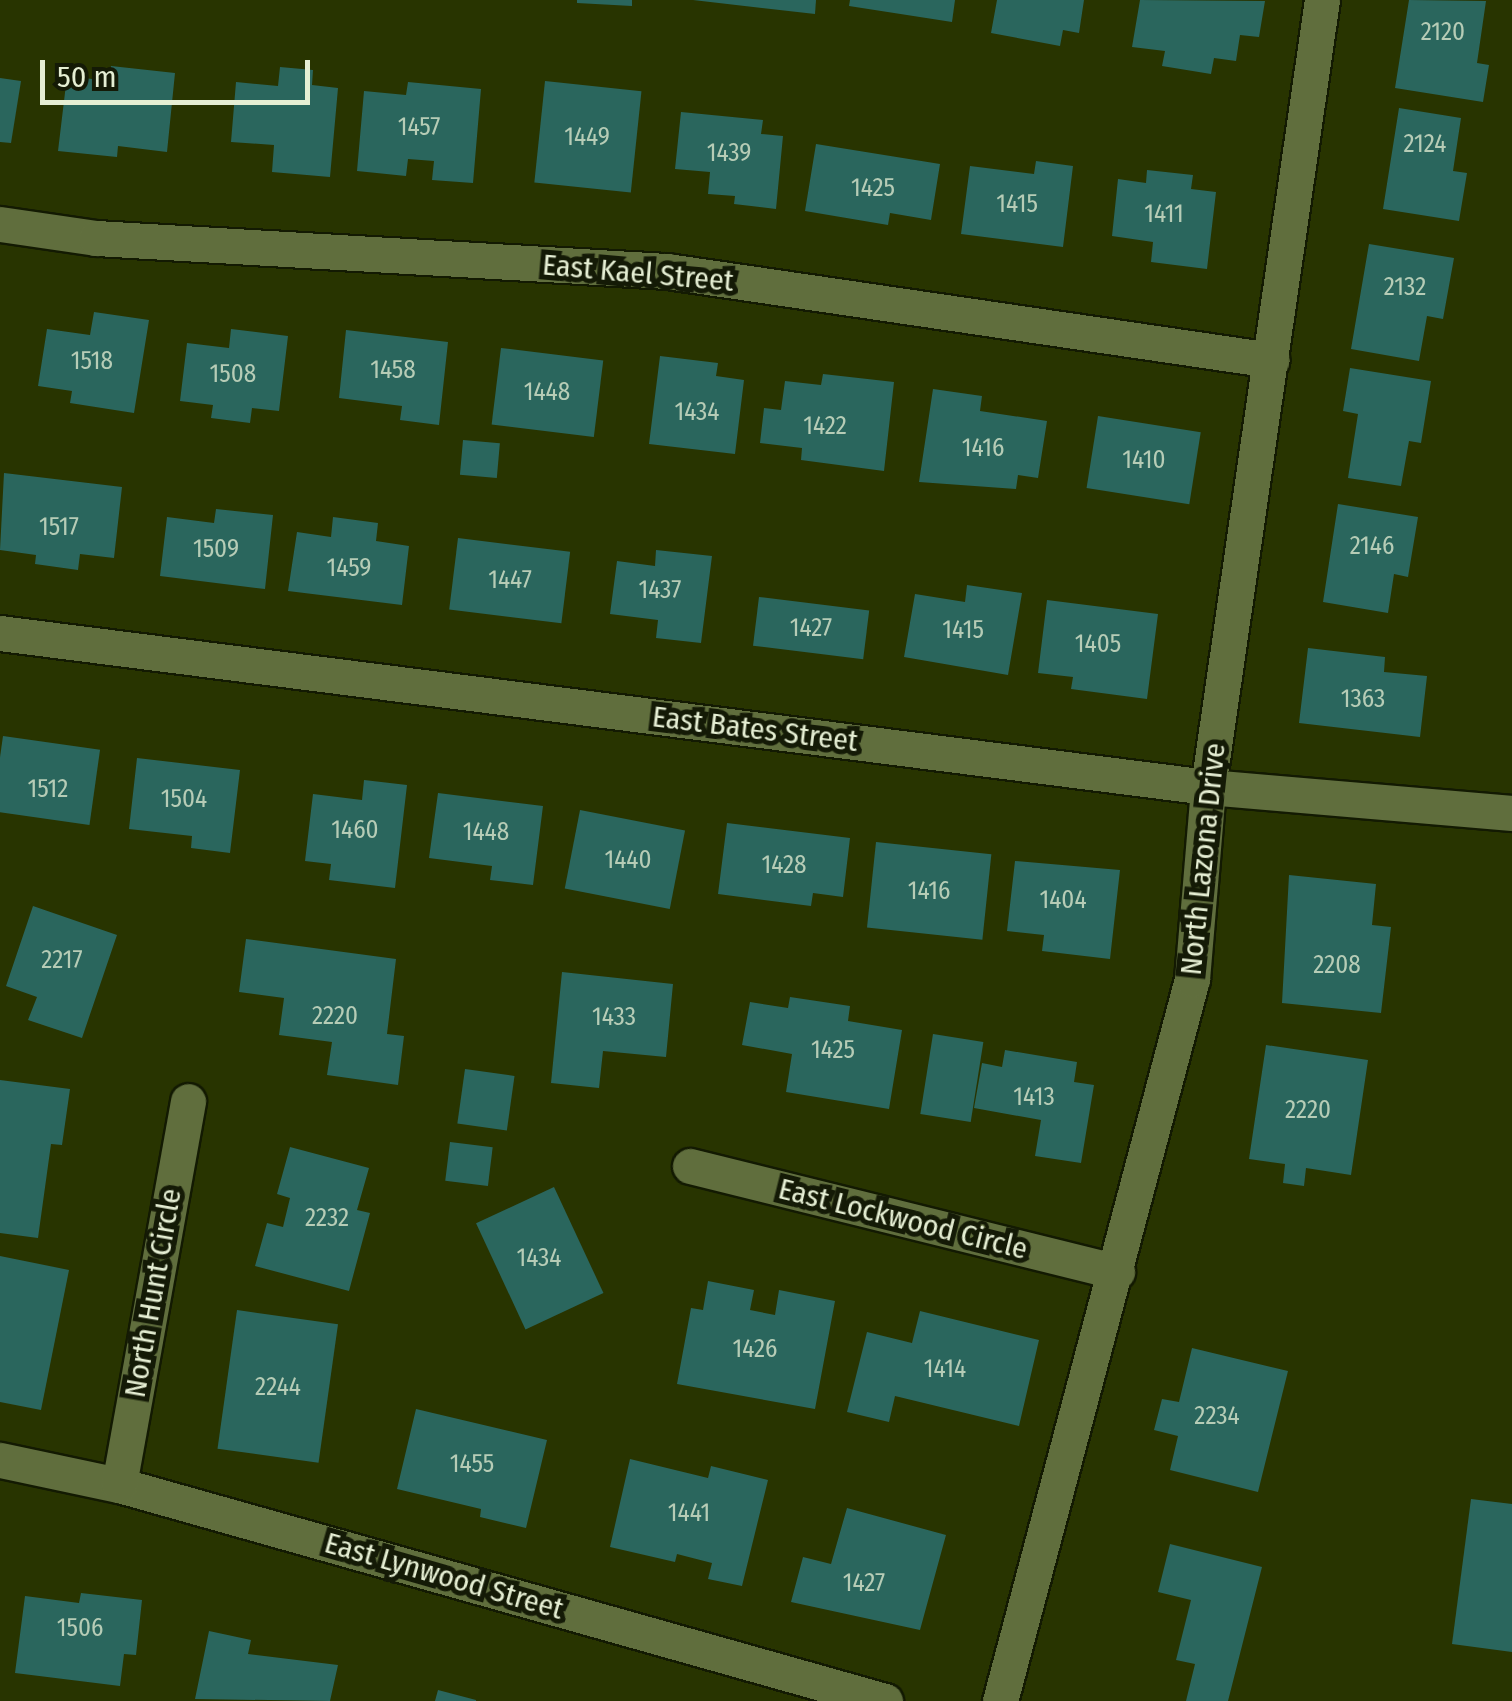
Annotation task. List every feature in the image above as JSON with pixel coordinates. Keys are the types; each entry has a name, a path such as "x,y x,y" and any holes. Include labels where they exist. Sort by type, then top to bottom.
{"street":[{"name":"North Lazona Drive","path":"1000,1701 1192,979 1208,787 1322,0"},
{"name":"East Kael Street","path":"0,224 96,238 667,270 1271,360"},
{"name":"East Bates Street","path":"0,633 1208,787 1512,813"},
{"name":"North Hunt Circle","path":"119,1485 188,1101"},
{"name":"East Lockwood Circle","path":"690,1166 1117,1272"},
{"name":"East Lynwood Street","path":"0,1460 119,1485 886,1701"}],"building":[{"path":"632,0 632,6 577,3"},
{"path":"693,0 816,0 815,14"},
{"path":"850,0 955,0 952,22 849,6"},
{"path":"997,0 1084,0 1079,33 1063,30 1060,46 991,33"},
{"path":"1140,0 1265,1 1259,37 1240,35 1236,61 1214,58 1211,74 1162,66 1165,51 1132,47"},
{"path":"1409,0 1486,1 1477,63 1489,65 1483,102 1395,88"},
{"path":"111,66 175,73 167,152 118,146 117,157 58,151 67,76 109,81"},
{"path":"280,67 313,70 312,85 338,88 330,177 272,172 274,145 231,142 236,82 278,86"},
{"path":"0,78 21,81 11,143 0,142"},
{"path":"545,81 641,91 631,193 534,182"},
{"path":"408,82 481,89 473,183 432,180 434,161 408,159 406,176 357,171 364,91 406,95"},
{"path":"1399,108 1461,118 1453,171 1467,173 1459,221 1383,209"},
{"path":"681,112 763,120 761,134 783,136 776,209 734,204 735,196 708,194 710,172 675,169"},
{"path":"816,144 940,164 931,220 890,213 888,225 805,211"},
{"path":"1036,161 1073,166 1063,247 961,234 970,166 1034,174"},
{"path":"1147,170 1193,175 1191,189 1216,192 1207,269 1151,262 1153,242 1112,236 1118,179 1146,183"},
{"path":"1369,244 1454,258 1443,319 1427,316 1419,361 1351,349"},
{"path":"94,312 149,320 134,413 70,403 72,391 38,386 47,329 90,335"},
{"path":"231,329 288,336 279,411 252,408 250,423 211,418 213,405 180,401 187,343 229,348"},
{"path":"346,330 448,342 439,425 400,420 402,406 339,398"},
{"path":"501,348 603,361 594,437 492,424"},
{"path":"660,356 718,363 716,376 744,380 735,454 649,444"},
{"path":"1350,368 1431,381 1421,443 1409,441 1401,486 1348,478 1358,414 1343,411"},
{"path":"823,374 894,382 884,471 801,460 802,448 760,443 764,408 781,410 785,381 821,385"},
{"path":"933,389 982,396 980,411 1047,421 1038,478 1018,475 1016,489 919,482"},
{"path":"1098,416 1201,432 1189,504 1087,488"},
{"path":"463,440 500,443 497,478 460,475"},
{"path":"4,473 122,487 114,558 80,554 78,570 35,564 36,555 0,550"},
{"path":"1338,504 1418,517 1408,577 1394,574 1388,613 1323,602"},
{"path":"216,509 273,515 265,589 160,576 167,517 214,523"},
{"path":"333,517 378,523 376,541 409,546 402,605 288,591 297,532 331,537"},
{"path":"458,538 570,552 561,623 449,609"},
{"path":"656,550 712,556 701,643 656,638 658,620 610,614 617,561 655,566"},
{"path":"967,585 1022,593 1008,675 904,657 915,594 965,602"},
{"path":"759,597 869,611 863,659 753,646"},
{"path":"1047,600 1158,614 1147,699 1071,689 1073,677 1038,673"},
{"path":"1308,648 1385,657 1384,672 1427,676 1420,737 1299,723"},
{"path":"3,736 100,750 89,825 0,812"},
{"path":"137,758 240,770 230,853 191,848 192,836 129,829"},
{"path":"364,780 407,785 395,888 329,880 331,864 305,861 313,794 362,800"},
{"path":"438,793 543,806 533,885 490,880 492,866 429,858"},
{"path":"580,810 685,830 670,909 565,889"},
{"path":"727,823 850,838 843,897 813,893 811,906 718,894"},
{"path":"876,842 991,854 982,940 867,928"},
{"path":"1015,861 1120,870 1110,959 1042,951 1044,935 1007,931"},
{"path":"1289,875 1376,884 1372,925 1391,927 1381,1013 1282,1003"},
{"path":"33,906 117,935 82,1038 28,1020 37,997 6,986"},
{"path":"246,939 396,959 387,1034 404,1036 398,1085 327,1075 332,1042 279,1035 284,998 239,992"},
{"path":"562,972 673,984 666,1057 603,1051 599,1088 551,1083"},
{"path":"790,997 850,1006 848,1021 902,1030 889,1109 786,1092 792,1054 742,1045 750,1002 788,1008"},
{"path":"933,1034 983,1042 971,1122 920,1114"},
{"path":"1266,1045 1368,1060 1351,1175 1306,1168 1304,1186 1283,1183 1285,1164 1249,1159"},
{"path":"1005,1050 1077,1062 1074,1082 1094,1085 1081,1163 1035,1156 1041,1120 974,1108 982,1063 1002,1067"},
{"path":"465,1069 515,1076 507,1130 457,1123"},
{"path":"0,1080 70,1089 62,1145 51,1144 38,1238 0,1233"},
{"path":"450,1142 493,1147 488,1186 445,1181"},
{"path":"290,1147 369,1168 357,1210 370,1213 349,1291 255,1266 267,1223 283,1227 290,1198 277,1194"},
{"path":"554,1187 603,1293 526,1329 476,1223"},
{"path":"0,1256 69,1270 41,1410 0,1402"},
{"path":"708,1281 754,1290 750,1310 775,1315 779,1290 835,1301 815,1409 677,1384 691,1308 703,1310"},
{"path":"237,1310 338,1324 319,1463 218,1449"},
{"path":"920,1311 1039,1340 1019,1426 895,1396 889,1422 847,1412 867,1332 912,1343"},
{"path":"1192,1348 1288,1371 1258,1492 1170,1470 1178,1436 1154,1430 1162,1399 1179,1402"},
{"path":"416,1409 547,1440 526,1528 480,1517 481,1509 397,1489"},
{"path":"630,1459 708,1478 711,1466 768,1480 742,1586 708,1579 712,1563 677,1554 675,1562 610,1547"},
{"path":"1471,1499 1512,1504 1512,1652 1452,1644"},
{"path":"847,1508 946,1535 920,1630 791,1602 803,1557 831,1564"},
{"path":"1170,1544 1262,1567 1228,1701 1186,1701 1195,1664 1176,1660 1191,1600 1158,1592"},
{"path":"81,1593 142,1600 136,1655 124,1654 120,1686 15,1673 25,1596 79,1603"},
{"path":"209,1631 251,1640 248,1654 338,1665 330,1701 195,1699"},
{"path":"438,1690 476,1700 476,1701 435,1701"}]}
